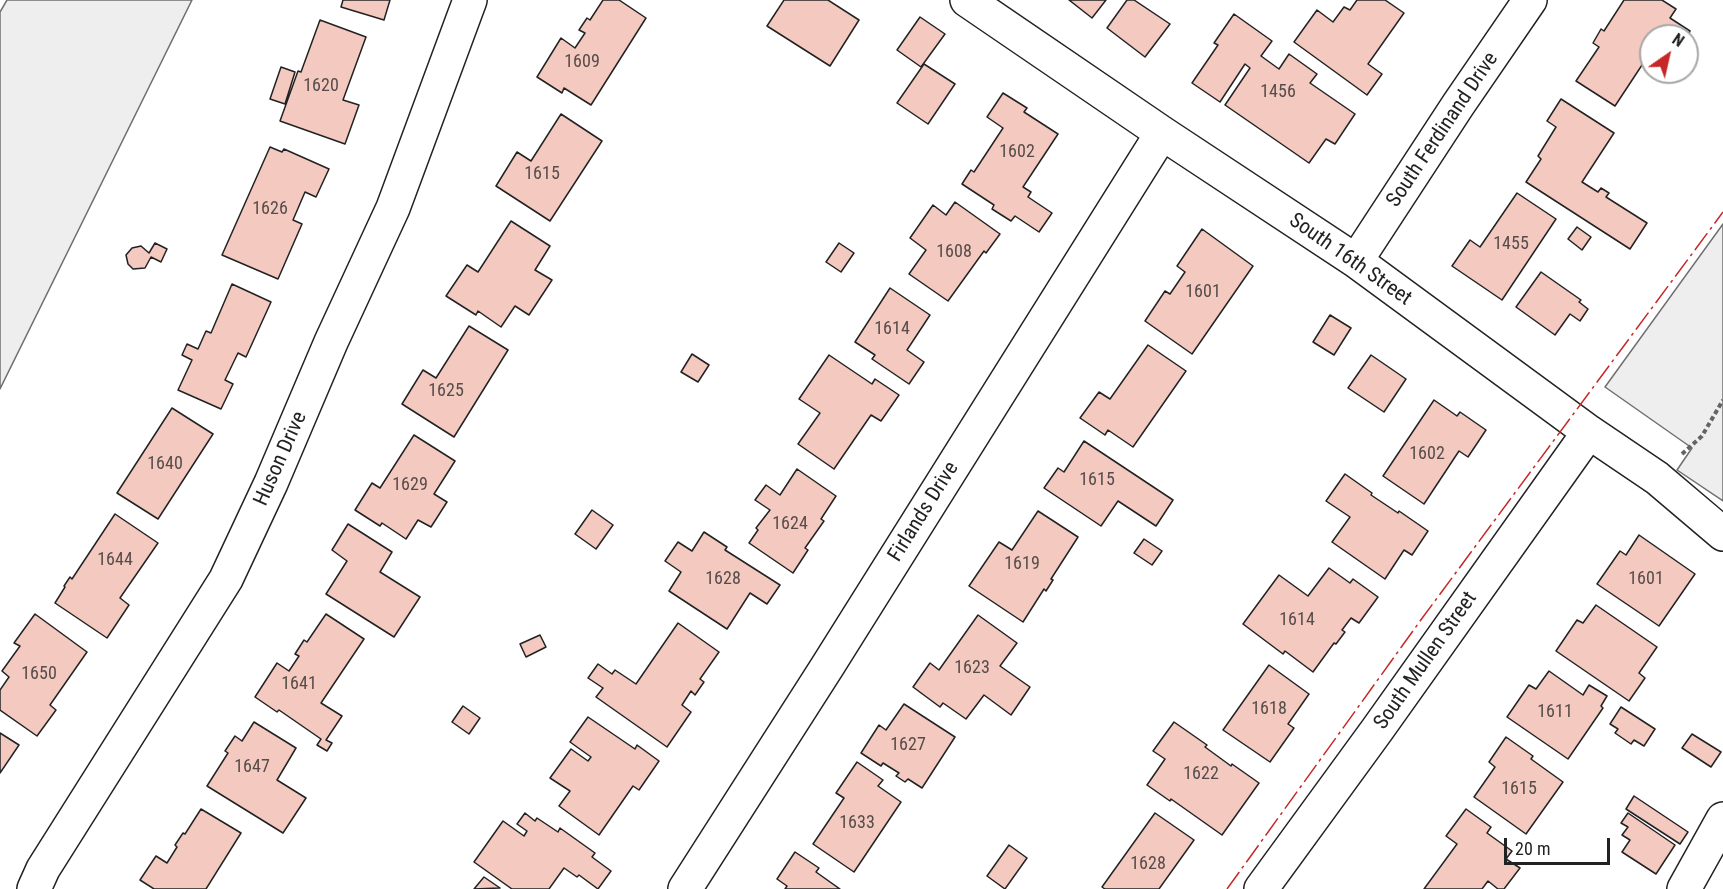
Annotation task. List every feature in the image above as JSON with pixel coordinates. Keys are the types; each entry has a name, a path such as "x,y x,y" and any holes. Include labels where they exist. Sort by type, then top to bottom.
{"street":[{"name":"Huson Drive","path":"34,889 43,869 226,579 393,208 470,0"},
{"name":"South 16th Street","path":"967,0 1356,261 1589,432 1656,478 1723,534"},
{"name":"South Ferdinand Drive","path":"1356,261 1530,0"},
{"name":"Firlands Drive","path":"685,889 827,668 1162,133"},
{"name":"South Mullen Street","path":"1261,889 1589,432"},
{"path":"1684,889 1723,819"}],"path":[{"path":"1656,478 1702,436 1723,400"}],"shaded area":[{"path":"7,0 192,0 0,389 0,12"},
{"path":"1723,224 1723,501 1677,470 1692,448 1605,387"}],"building":[{"path":"343,0 390,0 384,20 341,7"},
{"path":"603,0 619,0 646,18 591,105 564,88 562,93 537,77 561,38 575,48 585,33 579,30 587,18 590,20"},
{"path":"784,0 828,0 859,20 830,66 767,26"},
{"path":"1069,0 1106,0 1092,18"},
{"path":"1127,0 1134,0 1170,24 1145,57 1107,28"},
{"path":"1357,0 1385,0 1404,13 1368,64 1382,74 1367,95 1294,42 1317,10 1333,22 1344,7 1350,10"},
{"path":"1624,0 1662,0 1676,9 1670,18 1679,24 1639,24 1639,70 1615,106 1576,81 1599,47 1593,43 1601,29 1604,31"},
{"path":"1234,14 1272,41 1261,56 1279,69 1289,54 1317,74 1310,83 1355,114 1335,144 1326,139 1309,163 1225,105 1250,68 1245,64 1220,102 1192,83 1218,45 1214,43"},
{"path":"920,17 945,34 921,67 897,50"},
{"path":"320,20 366,37 343,100 359,105 345,144 280,121"},
{"path":"924,64 955,84 928,124 897,103"},
{"path":"281,67 295,72 285,104 270,99"},
{"path":"1003,93 1027,108 1024,112 1058,134 1023,187 1031,192 1028,197 1052,213 1039,232 1015,216 1011,221 992,209 994,205 962,184 971,170 974,172 1003,128 987,117"},
{"path":"1561,99 1614,133 1582,182 1598,192 1601,188 1609,193 1606,197 1647,223 1630,249 1526,182 1541,159 1538,156 1556,127 1547,121"},
{"path":"561,114 602,141 550,221 496,186 517,152 531,161"},
{"path":"270,147 282,152 284,149 329,169 316,197 305,192 293,220 302,224 278,279 222,255"},
{"path":"1517,193 1556,219 1502,300 1452,266 1470,240 1480,247"},
{"path":"955,202 1000,234 986,253 984,251 948,301 909,274 926,250 910,238 933,205 946,215"},
{"path":"511,221 550,246 535,270 552,280 529,315 515,306 501,327 478,311 476,315 446,296 467,265 478,272"},
{"path":"1577,227 1591,237 1582,250 1568,239"},
{"path":"1202,229 1253,266 1192,354 1145,321 1165,291 1170,294 1185,272 1177,266"},
{"path":"155,243 167,249 161,262 151,257 145,268 133,269 128,264 126,255 132,248 141,246 149,253"},
{"path":"839,243 854,253 841,272 826,262"},
{"path":"1541,272 1581,300 1579,302 1588,309 1580,321 1570,314 1555,335 1516,307"},
{"path":"232,284 271,302 246,357 238,353 225,380 233,384 221,409 178,390 192,360 182,355 187,344 198,349 206,331 211,333"},
{"path":"890,288 930,315 907,350 924,362 909,384 872,359 875,355 855,342"},
{"path":"1330,315 1351,328 1334,355 1313,342"},
{"path":"469,326 508,350 454,437 402,404 423,370 436,378"},
{"path":"1148,345 1186,371 1133,447 1108,430 1105,435 1080,418 1099,392 1110,399"},
{"path":"692,354 709,365 698,382 681,372"},
{"path":"829,355 872,384 875,379 899,395 881,421 871,415 834,469 798,444 820,413 799,399"},
{"path":"1371,355 1406,379 1384,412 1348,388"},
{"path":"1434,400 1457,416 1460,412 1486,430 1468,457 1459,451 1424,504 1383,476"},
{"path":"172,408 213,434 158,519 117,493"},
{"path":"414,435 455,461 434,494 447,502 431,527 418,520 406,539 382,523 380,526 355,510 372,483 380,488"},
{"path":"1084,441 1173,500 1156,526 1118,501 1101,526 1044,488 1058,468 1064,472"},
{"path":"797,469 836,496 821,519 824,521 805,548 808,550 793,573 749,543 758,530 756,528 770,510 755,500 766,485 780,495"},
{"path":"1345,474 1372,493 1371,495 1428,531 1412,555 1404,550 1385,579 1332,542 1350,517 1326,501"},
{"path":"592,510 613,525 596,549 575,534"},
{"path":"1038,511 1078,537 1051,579 1053,580 1046,591 1044,589 1023,622 969,586 999,542 1012,550"},
{"path":"115,514 158,543 120,598 129,605 107,638 55,603 70,577 72,579"},
{"path":"348,524 392,552 380,572 420,597 394,637 326,594 347,561 332,550"},
{"path":"704,532 727,547 725,550 780,585 767,604 750,593 727,629 669,591 681,572 665,561 678,542 692,551"},
{"path":"1639,535 1695,574 1659,626 1597,584 1620,551 1626,555"},
{"path":"1144,539 1162,551 1152,565 1134,553"},
{"path":"1329,568 1350,583 1353,579 1378,597 1359,623 1351,618 1342,630 1345,632 1313,672 1285,651 1283,654 1243,624 1279,575 1308,596"},
{"path":"1596,605 1657,647 1639,673 1645,678 1629,701 1556,651 1577,620 1583,623"},
{"path":"35,614 87,652 50,705 56,710 37,736 0,710 0,690 9,677 2,671 20,646 14,643"},
{"path":"326,614 364,639 321,703 342,716 326,740 332,743 327,751 317,745 321,739 279,710 277,712 255,697 277,663 289,671 299,656 295,654 304,640 307,642"},
{"path":"978,615 1017,643 1000,666 1030,687 1011,715 984,695 966,719 943,703 940,707 913,687 930,663 939,670"},
{"path":"678,623 719,652 700,679 704,682 695,695 691,691 682,705 691,712 667,747 596,697 603,688 588,678 598,664 612,674 615,670 636,684"},
{"path":"540,635 546,647 526,657 520,644"},
{"path":"1269,665 1309,694 1288,724 1294,728 1270,762 1223,730"},
{"path":"1549,671 1583,695 1589,685 1607,696 1601,706 1603,708 1568,759 1507,717 1529,685 1536,689"},
{"path":"904,704 955,737 922,788 908,779 905,782 896,776 899,773 883,763 881,766 861,753 879,725 886,730"},
{"path":"463,706 480,718 469,734 452,722"},
{"path":"1621,707 1655,729 1644,746 1634,740 1631,744 1615,733 1618,729 1610,724"},
{"path":"588,717 635,749 637,745 659,761 639,790 633,786 599,835 559,806 570,791 550,778 571,749 588,761 591,757 570,742"},
{"path":"254,722 296,748 277,780 306,798 283,833 207,786 228,753 225,751 235,736 242,741"},
{"path":"1174,722 1207,745 1205,747 1231,766 1232,764 1259,783 1222,835 1147,785 1165,759 1153,751"},
{"path":"0,733 19,745 0,773"},
{"path":"1692,734 1721,752 1711,767 1682,748"},
{"path":"1506,737 1533,756 1531,759 1563,782 1526,834 1474,797 1495,767 1489,762"},
{"path":"857,762 883,780 878,786 901,802 854,872 813,844 844,798 836,793"},
{"path":"1634,796 1688,832 1680,844 1626,809"},
{"path":"201,809 241,833 206,889 154,889 140,880 156,856 167,863 177,847 175,845"},
{"path":"1466,809 1491,827 1487,833 1512,851 1506,859 1520,868 1504,889 1498,889 1488,881 1482,889 1424,889 1457,844 1446,836"},
{"path":"525,813 535,821 537,818 558,832 560,828 595,853 592,857 611,871 598,889 579,875 577,877 564,868 549,889 512,889 474,862 503,821 524,836 527,831 517,824"},
{"path":"1155,813 1194,840 1159,889 1105,889 1102,887"},
{"path":"1628,813 1675,845 1656,874 1622,852 1630,840 1622,835 1628,827 1621,823"},
{"path":"1009,845 1027,858 1005,889 987,876"},
{"path":"795,852 819,868 816,872 840,889 785,889 787,886 777,879"},
{"path":"484,877 500,888 474,889"}],"power":[{"path":"1227,889 1423,617 1723,212"}]}
